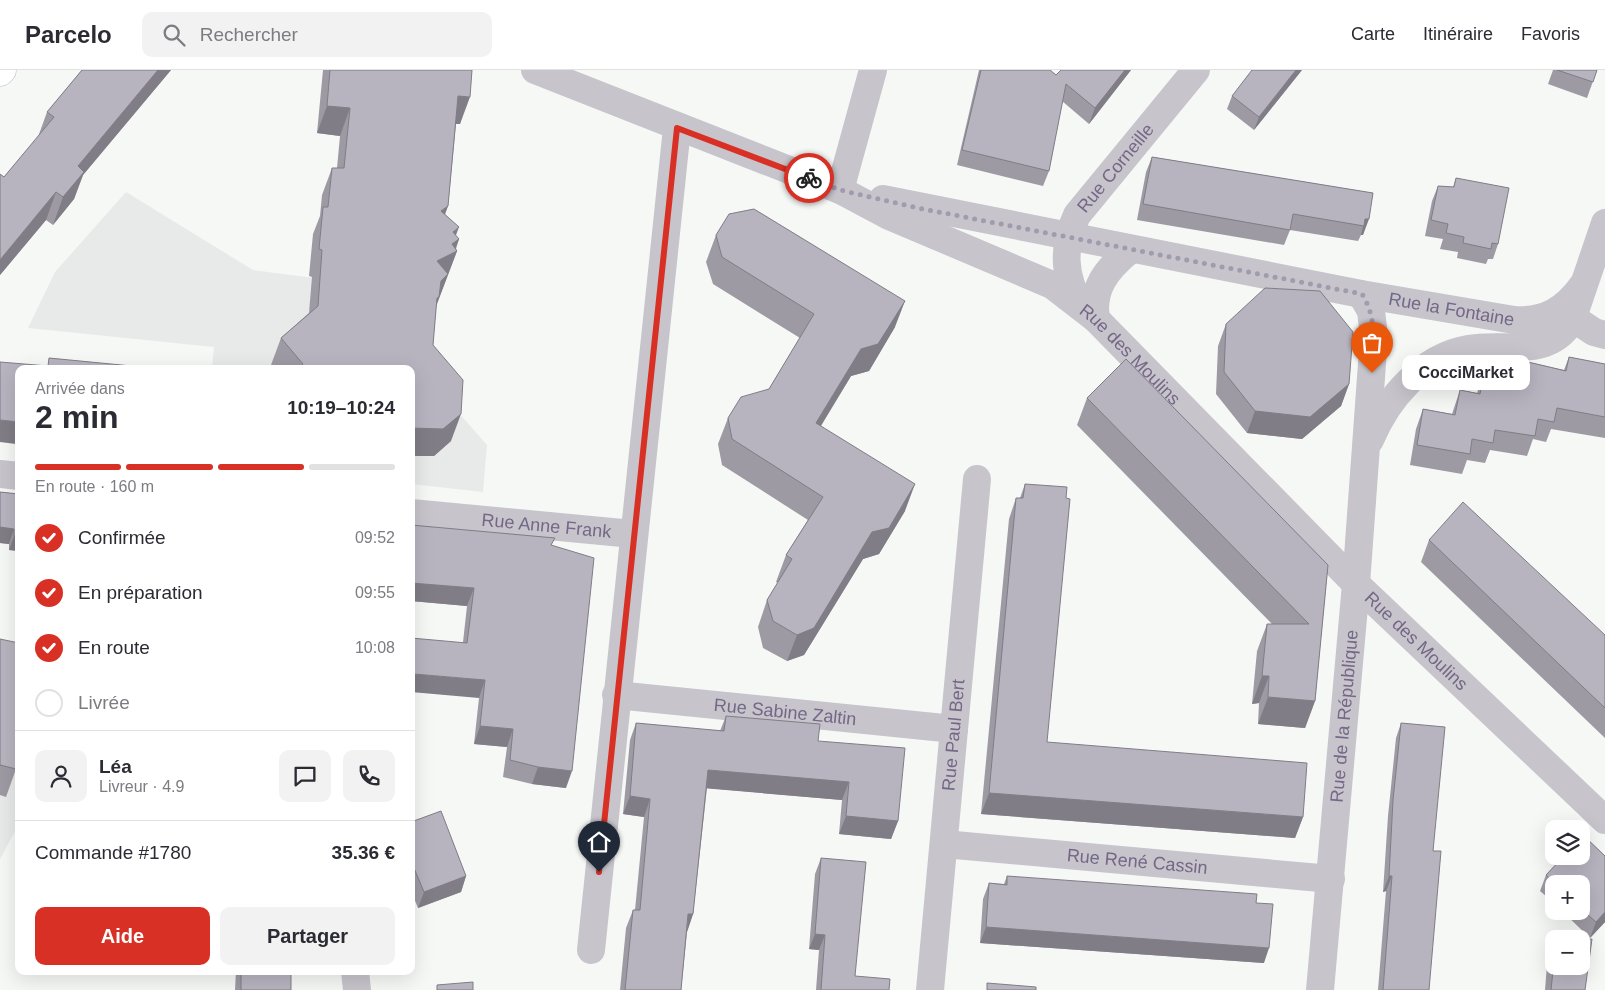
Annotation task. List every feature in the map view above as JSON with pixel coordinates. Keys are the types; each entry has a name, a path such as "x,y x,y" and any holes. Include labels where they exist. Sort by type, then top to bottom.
{"street":[{"name":"Rue des Moulins","path":"535,70 677,128 840,190 887,215 1030,274 1052,285 1089,313 1356,584 1605,820"},
{"path":"840,190 873,70"},
{"name":"Rue Corneille","path":"1089,313 1074,293 1067,273 1068,238 1077,215 1196,70"},
{"name":"Rue Anne Frank","path":"415,513 633,534 677,128"},
{"name":"Rue la Fontaine","path":"840,190 1068,238 1362,294 1514,320 1533,320 1566,315"},
{"name":"Rue la Fontaine","path":"1367,449 1374,430 1396,396 1418,373 1430,365 1451,354 1470,349 1537,346 1556,338 1566,315 1568,304 1583,285 1605,223"},
{"path":"1089,313 1102,277 1113,264 1130,250"},
{"name":"Rue de la République","path":"1320,990 1367,449 1374,326 1371,311 1362,294"},
{"path":"1566,315 1594,332 1605,335"},
{"path":"0,474 15,476"},
{"name":"Rue Paul Bert","path":"930,990 977,479"},
{"path":"591,950 633,534"},
{"name":"Rue Sabine Zaltin","path":"616,695 954,729"},
{"name":"Rue René Cassin","path":"944,844 1331,879"},
{"path":"355,975 357,990"}],"shaded area":[{"path":"126,192 253,270 431,293 438,301 431,308 423,372 487,445 483,492 415,484 415,365 212,365 214,347 28,328 55,272"},
{"path":"0,649 15,652 15,831 0,859"}],"building":[{"path":"82,70 158,70 78,166 84,172 63,197 56,192 0,260 0,174 4,177 54,117 47,112"},
{"path":"330,70 472,70 470,97 458,96 448,206 441,211 459,227 453,232 459,239 452,244 457,251 437,261 448,274 441,281 439,297 437,298 433,345 463,380 461,414 443,429 415,428 415,365 302,365 281,338 318,306 322,250 319,249 323,207 328,207 332,168 344,168 350,108 327,106"},
{"path":"981,70 1050,70 1056,75 1061,70 1125,70 1095,108 1066,84 1049,171 962,150"},
{"path":"1252,70 1296,70 1259,117 1232,96"},
{"path":"1557,70 1597,70 1593,82"},
{"path":"1152,157 1373,193 1369,219 1365,219 1364,226 1293,214 1290,230 1143,204"},
{"path":"1456,178 1509,188 1498,244 1492,243 1491,249 1463,243 1464,237 1446,233 1448,224 1431,220 1438,186 1454,187"},
{"path":"754,209 905,301 878,344 861,349 816,423 915,484 889,528 872,532 814,628 797,635 773,621 767,600 792,559 786,555 823,497 732,439 728,418 741,397 769,389 814,314 722,257 716,235 729,214"},
{"path":"1265,288 1320,291 1353,332 1349,384 1310,417 1255,411 1224,372 1226,324"},
{"path":"1569,357 1605,364 1605,417 1557,408 1554,422 1538,419 1535,436 1495,430 1493,443 1472,439 1470,454 1417,445 1423,409 1455,415 1460,390 1480,394 1485,370 1525,377 1528,362 1566,371"},
{"path":"49,358 121,365 48,365"},
{"path":"1126,359 1328,565 1315,701 1268,697 1269,676 1262,676 1267,624 1309,624 1087,398"},
{"path":"0,362 36,365 15,365 15,422 0,420"},
{"path":"1025,484 1067,487 1066,498 1070,499 1047,742 1307,763 1303,817 989,793 1016,498 1023,498"},
{"path":"0,492 15,494 15,536 14,529 0,527"},
{"path":"1463,502 1605,635 1605,708 1429,540"},
{"path":"415,525 555,538 551,545 594,558 572,771 538,767 510,760 513,729 480,726 485,680 415,674 415,638 467,643 474,588 415,583"},
{"path":"0,639 15,642 15,769 0,765"},
{"path":"726,716 820,724 818,741 905,748 898,821 846,816 849,782 708,770 693,914 688,914 681,990 625,990 633,910 640,910 650,799 630,796 636,723 724,731"},
{"path":"1401,723 1445,727 1433,851 1441,851 1429,990 1383,990 1392,876 1389,876 1393,800"},
{"path":"441,811 466,876 424,892 415,871 415,821"},
{"path":"1590,842 1605,856 1605,912 1596,922 1590,917 1590,875 1546,875 1555,865 1590,865"},
{"path":"821,858 866,862 855,976 890,979 889,990 821,990 825,935 815,934"},
{"path":"1007,876 1257,894 1256,903 1273,904 1269,948 986,927 989,883 1007,885"},
{"path":"241,975 291,975 291,990 241,990"},
{"path":"1553,975 1587,975 1585,990 1551,990"},
{"path":"473,982 473,990 437,990 437,985"},
{"path":"987,983 1036,987 1036,990 987,990"}],"way so far":[{"path":"809,178 840,190 918,208 1362,294 1373,317 1372,373"}],"place":[{"name":"CocciMarket","path":"1372,373"}],"route":[{"path":"599,872 641,456 677,128 809,178"}]}
